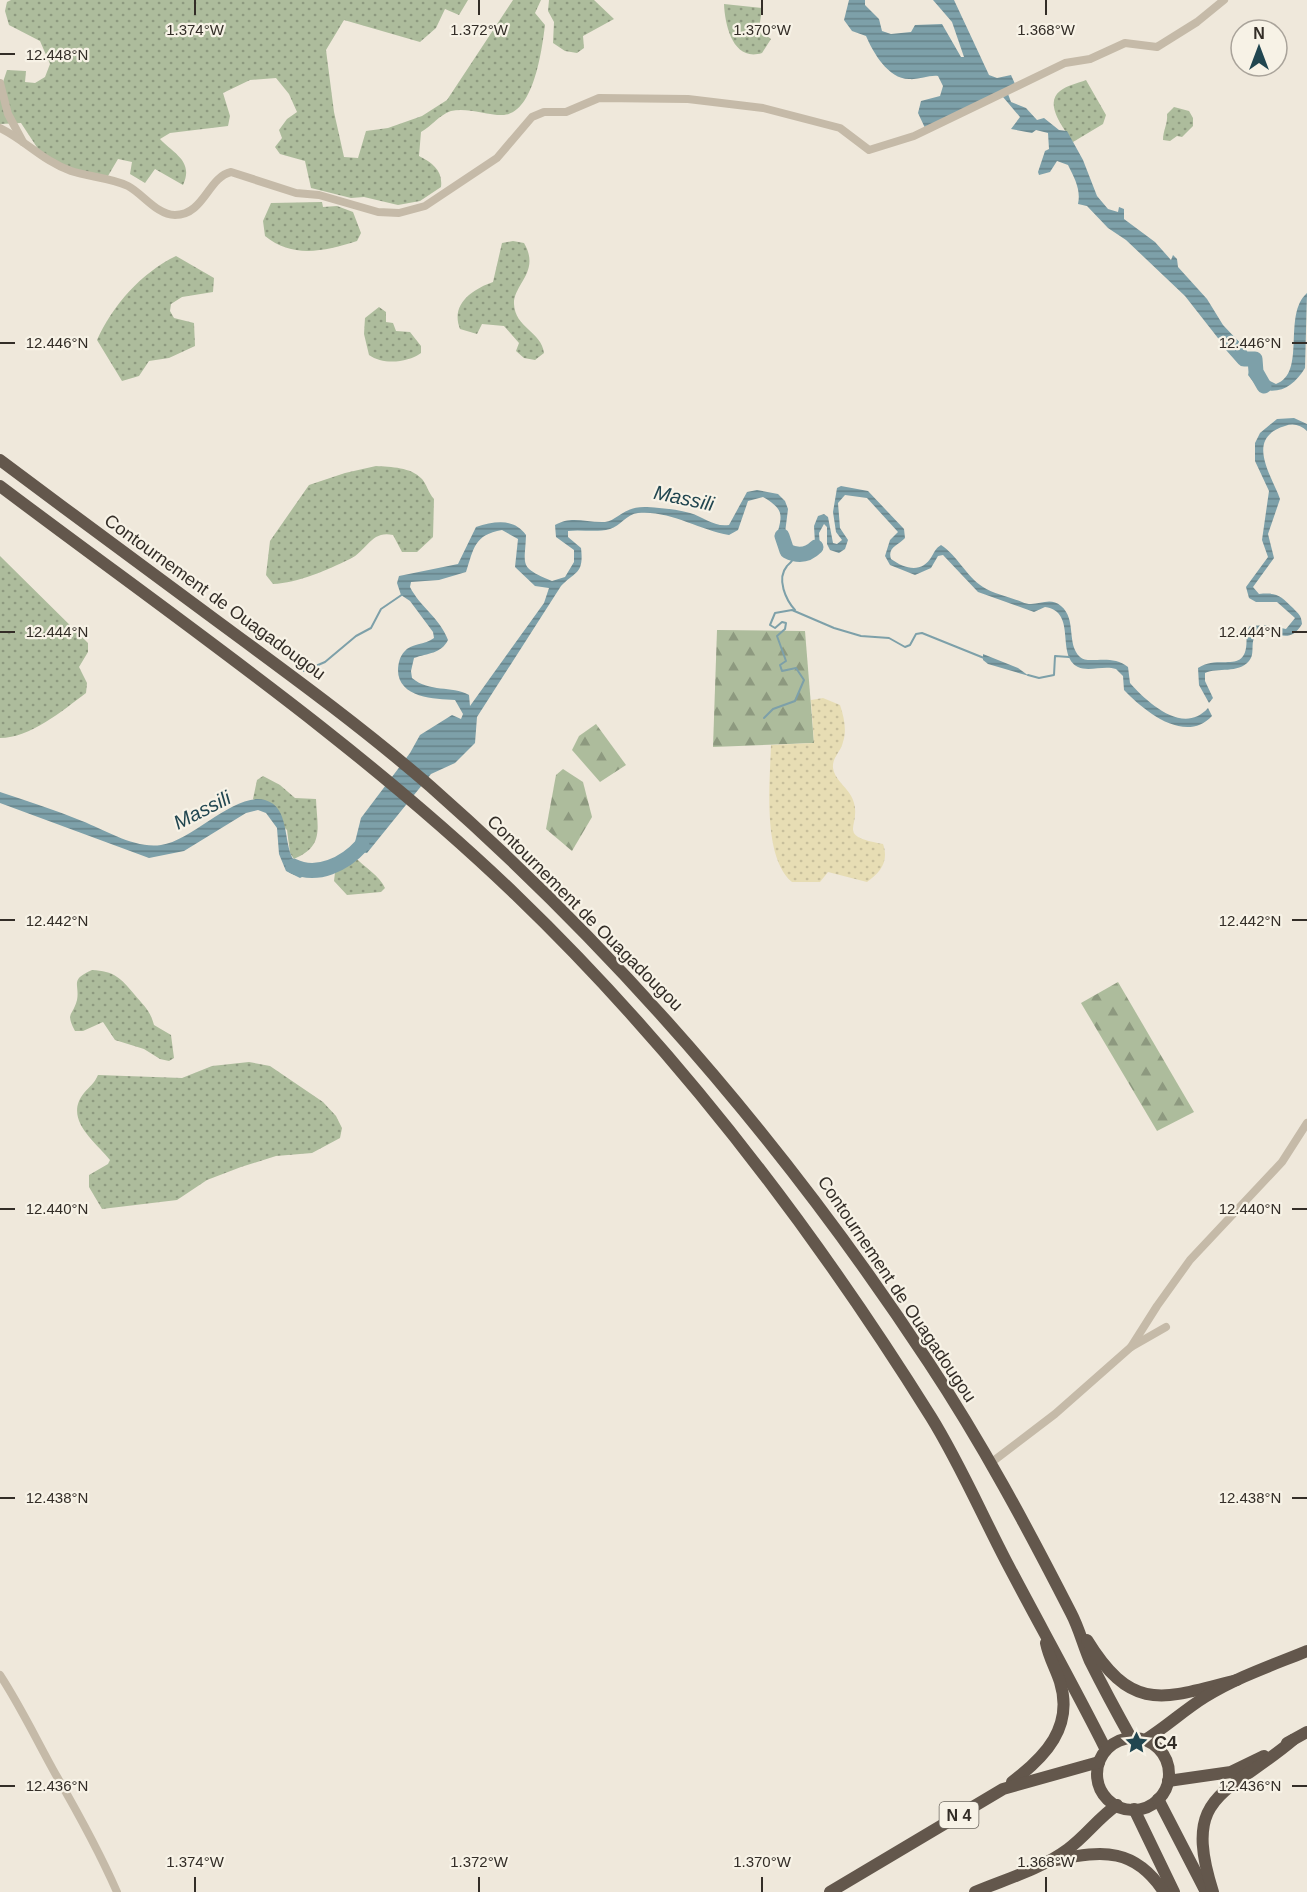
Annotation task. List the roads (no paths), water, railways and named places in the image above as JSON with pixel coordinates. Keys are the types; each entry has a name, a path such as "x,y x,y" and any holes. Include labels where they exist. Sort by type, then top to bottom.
{"highway":[{"name":"Contournement de Ouagadougou","path":"0,460 310,689 429,785 525,874 632,980 726,1085 812,1194 858,1259 930,1364 992,1462 1074,1619 1090,1660 1131,1738"},
{"name":"Contournement de Ouagadougou","path":"0,486 280,696 413,803 516,896 577,958 720,1117 843,1281 933,1420 1106,1750"},
{"path":"1074,1619 1108,1669 1136,1691 1154,1697 1172,1696 1237,1680"},
{"path":"1003,1789 1043,1756 1056,1738 1062,1722 1064,1703 1060,1682 1049,1658 1044,1633"},
{"path":"1145,1740 1170,1725 1204,1698 1237,1680 1307,1651"},
{"path":"1168,1781 1231,1772 1307,1732"},
{"path":"1131,1738 1145,1740 1153,1744 1165,1758 1168,1781 1158,1799 1149,1806 1134,1809 1117,1805 1101,1789 1097,1780 1099,1762 1106,1750 1117,1742 1131,1738"},
{"path":"1213,1892 1202,1858 1203,1820 1212,1803 1224,1790 1267,1762 1293,1740"},
{"name":"N 4","path":"830,1892 1003,1789 1099,1762"},
{"path":"1158,1799 1206,1892"},
{"path":"975,1892 1044,1863 1069,1849 1096,1821 1117,1805"},
{"path":"1134,1809 1174,1892"},
{"path":"1044,1863 1101,1852 1124,1856 1142,1867 1164,1892"}],"street":[{"path":"0,128 34,152 70,171 128,186 164,212 174,215 189,212 202,202 224,173 231,172 296,193 319,195 378,212 399,213 425,206 453,190 497,158 532,117 544,112 566,112 609,97 726,102 763,108 833,125 852,135 861,147 868,150 879,149 914,136 1065,63 1090,59 1116,45 1125,43 1157,47 1224,0"},
{"path":"0,83 8,114 24,143"},
{"path":"1131,1347 1157,1306 1191,1260 1282,1162 1307,1123"},
{"path":"992,1462 1055,1414 1131,1347 1166,1327"},
{"path":"0,1674 24,1711 56,1775 73,1801 117,1892"}],"water":[{"path":"849,0 865,0 865,5 879,19 882,31 891,34 911,32 915,25 942,24 961,57 964,57 952,22 933,0 954,0 989,75 997,78 1011,75 1015,84 925,128 918,113 921,101 940,96 943,86 938,76 909,79 894,75 888,70 877,57 866,36 852,31 844,20"},
{"path":"1008,94 1011,102 1026,108 1037,120 1044,118 1059,130 1067,131 1083,160 1097,196 1108,209 1118,212 1119,207 1124,209 1124,219 1155,242 1171,260 1173,255 1177,259 1178,267 1207,299 1223,325 1240,343 1241,355 1232,356 1185,296 1126,240 1108,228 1087,206 1078,204 1078,189 1068,165 1057,161 1050,172 1039,175 1045,151 1049,149 1048,133 1011,129 1020,117 1003,97"},
{"path":"1307,293 1305,368 1296,380 1285,388 1273,391 1258,388 1248,375 1249,372 1259,369 1266,379 1276,384 1285,378 1293,356 1296,315"},
{"path":"1294,418 1307,424 1307,431 1297,425 1285,426 1273,432 1266,439 1263,448 1267,469 1280,499 1268,534 1274,558 1253,587 1259,594 1275,594 1282,598 1299,615 1302,624 1291,635 1263,633 1257,635 1253,640 1251,658 1239,668 1205,673 1205,681 1213,698 1209,703 1199,685 1198,668 1215,662 1239,660 1244,655 1246,631 1250,626 1266,625 1286,629 1295,618 1277,602 1256,602 1249,598 1246,587 1268,557 1262,540 1269,491 1255,461 1255,443 1260,433 1277,419"},
{"path":"841,486 868,491 904,529 905,538 894,547 890,555 891,559 907,567 918,567 928,562 941,545 952,554 966,572 987,589 1027,604 1051,602 1061,606 1069,618 1073,645 1080,657 1088,660 1114,661 1128,667 1130,683 1156,707 1166,713 1188,719 1198,716 1208,708 1212,716 1201,724 1190,727 1177,726 1153,715 1124,690 1123,676 1116,669 1082,668 1071,661 1064,625 1061,617 1055,611 1045,607 1034,612 978,592 943,555 938,556 931,568 915,575 890,565 885,556 890,540 898,532 867,498 845,495 838,503 840,528 848,540 845,549 839,553 830,550 827,544 827,527 824,524 819,533 820,547 814,553 800,556 800,550 815,543 814,526 818,516 824,514 828,517 833,543 837,544 842,540 836,532 833,512 837,488"},
{"path":"757,490 778,494 785,501 788,509 785,533 790,554 784,554 776,540 780,520 779,510 763,497 748,501 738,530 729,535 673,517 650,513 634,514 610,529 568,531 568,537 581,548 580,567 561,586 477,717 475,743 455,763 431,774 367,853 361,852 347,860 346,857 353,850 361,818 410,753 420,735 452,715 461,719 463,714 455,700 438,699 411,692 400,679 398,665 407,649 434,638 433,632 410,601 401,595 397,583 399,576 458,564 476,527 504,522 516,526 526,535 525,559 529,568 552,581 565,577 574,562 574,550 556,537 555,525 561,522 573,520 605,522 626,511 647,507 685,512 713,523 729,525 747,492","holes":["502,530 518,539 515,567 535,586 549,588 544,603 470,706 469,695 455,690 426,686 412,678 414,658 438,651 448,640 440,625 414,594 410,587 411,582 439,580 466,572 476,544 493,532"]},
{"path":"983,654 1018,668 1029,676 988,664 983,660"},
{"path":"0,792 72,817 131,842 151,845 161,845 187,835 240,803 253,799 265,800 279,810 293,859 311,866 312,872 300,878 286,871 279,854 277,828 266,813 258,810 246,813 184,851 149,858 0,803"}],"waterway":[{"path":"1229,342 1244,359 1255,359 1256,372 1264,386"},
{"name":"Massili","path":"782,536 787,551 791,553 806,554 816,547"},
{"path":"795,555 782,577 783,589 795,610"},
{"path":"304,671 325,662 356,636 371,628 381,609 403,594"},
{"path":"764,718 773,709 795,701 804,680 796,668 782,671 780,665 786,661 777,636 785,629 786,623 782,622 775,628 770,625 775,613 792,610 834,628 861,636 889,638 905,647 910,645 916,634 922,633 984,658"},
{"path":"1028,675 1039,678 1054,675 1055,656 1069,657"},
{"name":"Massili","path":"293,866 321,870 339,863 362,845"}],"place":[{"name":"C4","path":"1136,1743"}]}
